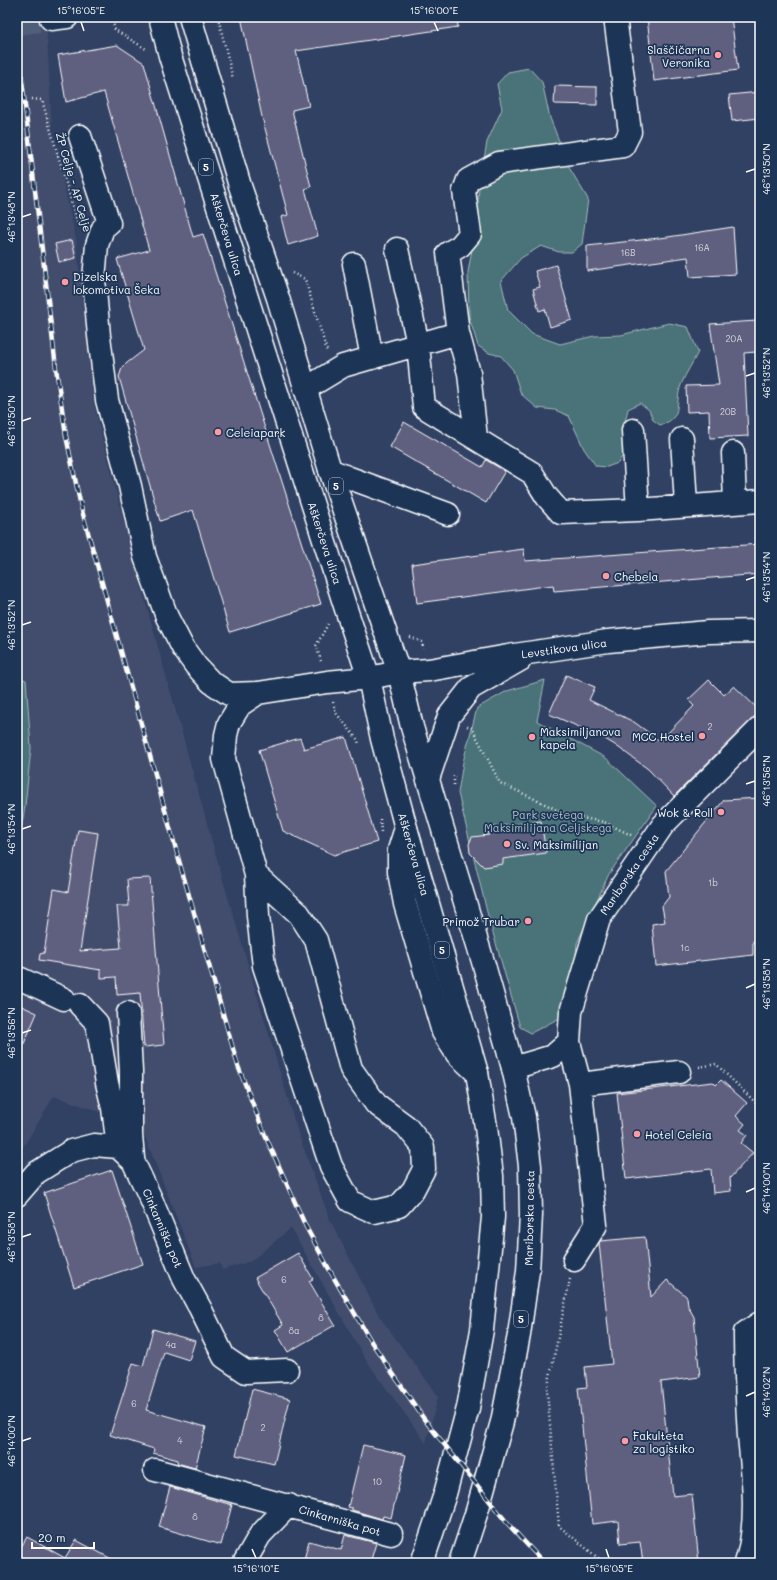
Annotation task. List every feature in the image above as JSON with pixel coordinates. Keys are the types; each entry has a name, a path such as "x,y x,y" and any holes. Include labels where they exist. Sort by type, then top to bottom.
{"main road":[{"name":"Aškerčeva ulica","path":"160,17 172,63 369,678 382,738 406,828 477,1073 489,1148 492,1176 493,1217 482,1330 468,1408 443,1501 422,1563"},
{"name":"5","path":"190,17 240,186 278,298 330,470 378,605 399,672 412,728 484,965 513,1068"},
{"path":"476,438 468,373 458,332 448,253 460,246 470,234 464,190 468,180 499,163 623,146 630,132 615,17"},
{"name":"Levstikova ulica","path":"80,136 109,223 103,228 97,245 94,279 107,400 130,486 145,557 167,617 183,648 196,666 211,682 229,694 258,693 327,682 369,678 399,672 429,670 534,652 608,642 708,632 760,631"},
{"path":"397,249 418,344 424,407 532,473 546,497 561,513 638,510 686,505 760,501"},
{"path":"354,264 372,358"},
{"path":"305,388 343,366 458,332"},
{"path":"634,430 638,510"},
{"path":"682,439 686,505"},
{"path":"733,453 735,502"},
{"path":"330,470 448,514"},
{"path":"428,779 448,716 471,688 534,652"},
{"path":"256,875 299,914 316,940 351,1069 376,1104 406,1126 423,1147 424,1169 414,1190 399,1206 374,1212 350,1201 331,1166 264,966 258,916 256,875 224,759 229,723 240,705 258,693"},
{"name":"Mariborska cesta","path":"574,1260 596,1225 580,1084 569,1042 571,1012 599,919 663,825 760,728"},
{"path":"21,979 72,1002 97,1023 107,1083 126,1154"},
{"path":"126,1154 131,1135 131,1072 128,1013"},
{"path":"513,1068 553,1056 569,1042"},
{"name":"Mariborska cesta","path":"460,1563 477,1511 502,1422 519,1335 528,1271 531,1215 530,1166 524,1118 513,1068"},
{"path":"580,1084 679,1072"},
{"path":"17,1195 36,1173 71,1151 94,1145 126,1154"},
{"name":"Cinkarniška pot","path":"126,1154 152,1199 184,1279 224,1357 246,1372 287,1370"},
{"path":"746,1563 754,1526 754,1501 746,1391 745,1333 760,1323"},
{"name":"Cinkarniška pot","path":"155,1470 289,1505 391,1534"},
{"name":"Cinkarniška pot","path":"244,1563 260,1535 289,1505"}],"path":[{"path":"112,17 115,30 145,49 148,56"},
{"name":"ŽP Celje - AP Celje","path":"32,99 42,100 81,234"},
{"path":"329,622 316,646 336,713 358,740 360,747"},
{"path":"466,725 472,728 500,783 567,816 604,822 649,844"},
{"path":"379,813 381,833"},
{"path":"679,1072 716,1064 760,1106"},
{"path":"574,1260 547,1391 559,1526 604,1563"}],"shaded area":[{"path":"17,17 46,17 52,133 76,240 94,406 136,568 221,874 298,1133 330,1220 379,1316 438,1396 426,1443 366,1360 291,1228 251,1261 222,1270 220,1263 196,1267 141,1126 54,1096 17,1157 17,855 25,806 26,680 17,677"}],"green space":[{"path":"529,68 542,82 550,118 570,169 588,199 582,244 572,252 559,252 541,246 521,258 501,281 508,310 532,334 560,344 594,336 621,335 669,323 688,327 698,352 681,385 677,410 672,418 668,422 660,425 653,420 649,410 640,403 628,409 624,426 625,452 618,463 607,467 596,466 584,449 569,416 555,410 537,408 521,394 513,370 501,356 489,353 478,346 469,317 468,272 476,227 479,187 487,142 502,109 497,84 508,72"},
{"path":"17,677 26,680 31,748 25,806 17,855"},
{"name":"Park svetega Maksimilijana Celjskega","path":"545,680 537,721 606,758 657,806 609,874 577,943 571,1012 531,1033 520,1027 487,912 458,793 463,762 477,708 507,691"}],"building":[{"path":"241,17 457,17 458,27 296,51 309,106 292,110 311,187 305,189 318,236 288,245 281,217 288,215 262,117"},
{"path":"647,17 731,17 738,70 654,81"},
{"name":"Celeiapark","path":"117,45 144,63 193,237 203,234 321,604 230,632 193,510 160,521 119,377 122,368 144,350 117,259 149,250 104,92 66,102 58,55"},
{"path":"555,86 597,87 597,105 554,104"},
{"path":"760,92 760,118 732,121 729,95"},
{"path":"733,227 736,274 690,277 688,257 587,271 587,246 668,237"},
{"path":"72,240 76,258 59,262 55,244"},
{"path":"556,265 572,320 550,327 545,309 539,311 533,289 540,287 535,271"},
{"path":"757,321 756,352 744,353 748,436 710,438 709,411 687,412 686,386 719,385 710,324"},
{"path":"404,422 482,467 486,460 505,471 486,503 390,447"},
{"path":"760,544 760,574 554,591 553,585 417,603 412,564 524,549 525,561"},
{"path":"566,675 595,687 589,700 634,722 660,741 694,706 688,700 709,680 724,695 734,686 760,711 674,796 648,769 615,745 600,736 549,714"},
{"path":"346,737 377,842 334,855 283,831 259,750 300,738 304,749"},
{"path":"760,798 760,941 753,941 753,955 656,966 652,924 665,922 662,906 669,897 666,871 724,800"},
{"name":"Sv. Maksimilijan","path":"541,821 546,853 503,859 503,864 484,867 470,853 469,844 472,837 489,835 488,828"},
{"path":"78,830 98,833 80,951 121,948 117,906 129,906 127,879 150,878 164,1045 144,1047 140,993 117,995 116,977 101,978 101,970 39,960 40,954 44,953 54,889 68,892"},
{"path":"17,1004 37,1013 17,1060"},
{"path":"721,1080 747,1103 736,1116 745,1124 740,1130 747,1135 741,1143 753,1153 730,1178 731,1191 713,1193 711,1169 626,1179 617,1093 713,1082 716,1085"},
{"path":"112,1170 143,1264 74,1287 44,1193"},
{"name":"Fakulteta za logistiko","path":"645,1237 651,1297 667,1280 687,1297 688,1306 694,1317 700,1377 661,1382 673,1496 692,1494 699,1563 643,1563 640,1542 620,1544 618,1521 592,1524 578,1388 587,1387 585,1367 612,1364 599,1243 600,1241"},
{"path":"298,1253 313,1279 309,1281 335,1325 288,1352 275,1330 283,1325 255,1278"},
{"path":"153,1329 195,1341 189,1360 164,1352 146,1410 206,1427 195,1468 177,1463 178,1460 153,1453 154,1449 110,1435 133,1363 143,1366"},
{"path":"252,1389 290,1399 274,1464 236,1455"},
{"path":"363,1445 406,1455 391,1518 383,1516 382,1519 352,1510 352,1508 348,1507"},
{"path":"170,1487 232,1505 221,1545 159,1527"},
{"path":"345,1535 376,1543 370,1563 303,1563 309,1541 341,1550"},
{"path":"27,1537 65,1558 76,1540 119,1563 17,1563 17,1554"}],"tunnel":[{"path":"17,24 51,19"}],"railway":[{"path":"17,38 56,368 66,436 81,507 180,864 238,1066 265,1135 306,1227 372,1343 424,1419 508,1524 544,1563"}],"place":[{"name":"Slaščičarna Veronika","path":"718,55"},
{"name":"Dizelska lokomotiva Šeka","path":"65,282"},
{"name":"Celeiapark","path":"218,432"},
{"name":"Chebela","path":"606,576"},
{"name":"MCC Hostel","path":"702,736"},
{"name":"Maksimiljanova kapela","path":"532,737"},
{"name":"Wok & Roll","path":"721,812"},
{"name":"Sv. Maksimilijan","path":"507,844"},
{"name":"Primož Trubar","path":"528,921"},
{"name":"Hotel Celeia","path":"637,1134"},
{"name":"Fakulteta za logistiko","path":"625,1441"}]}
